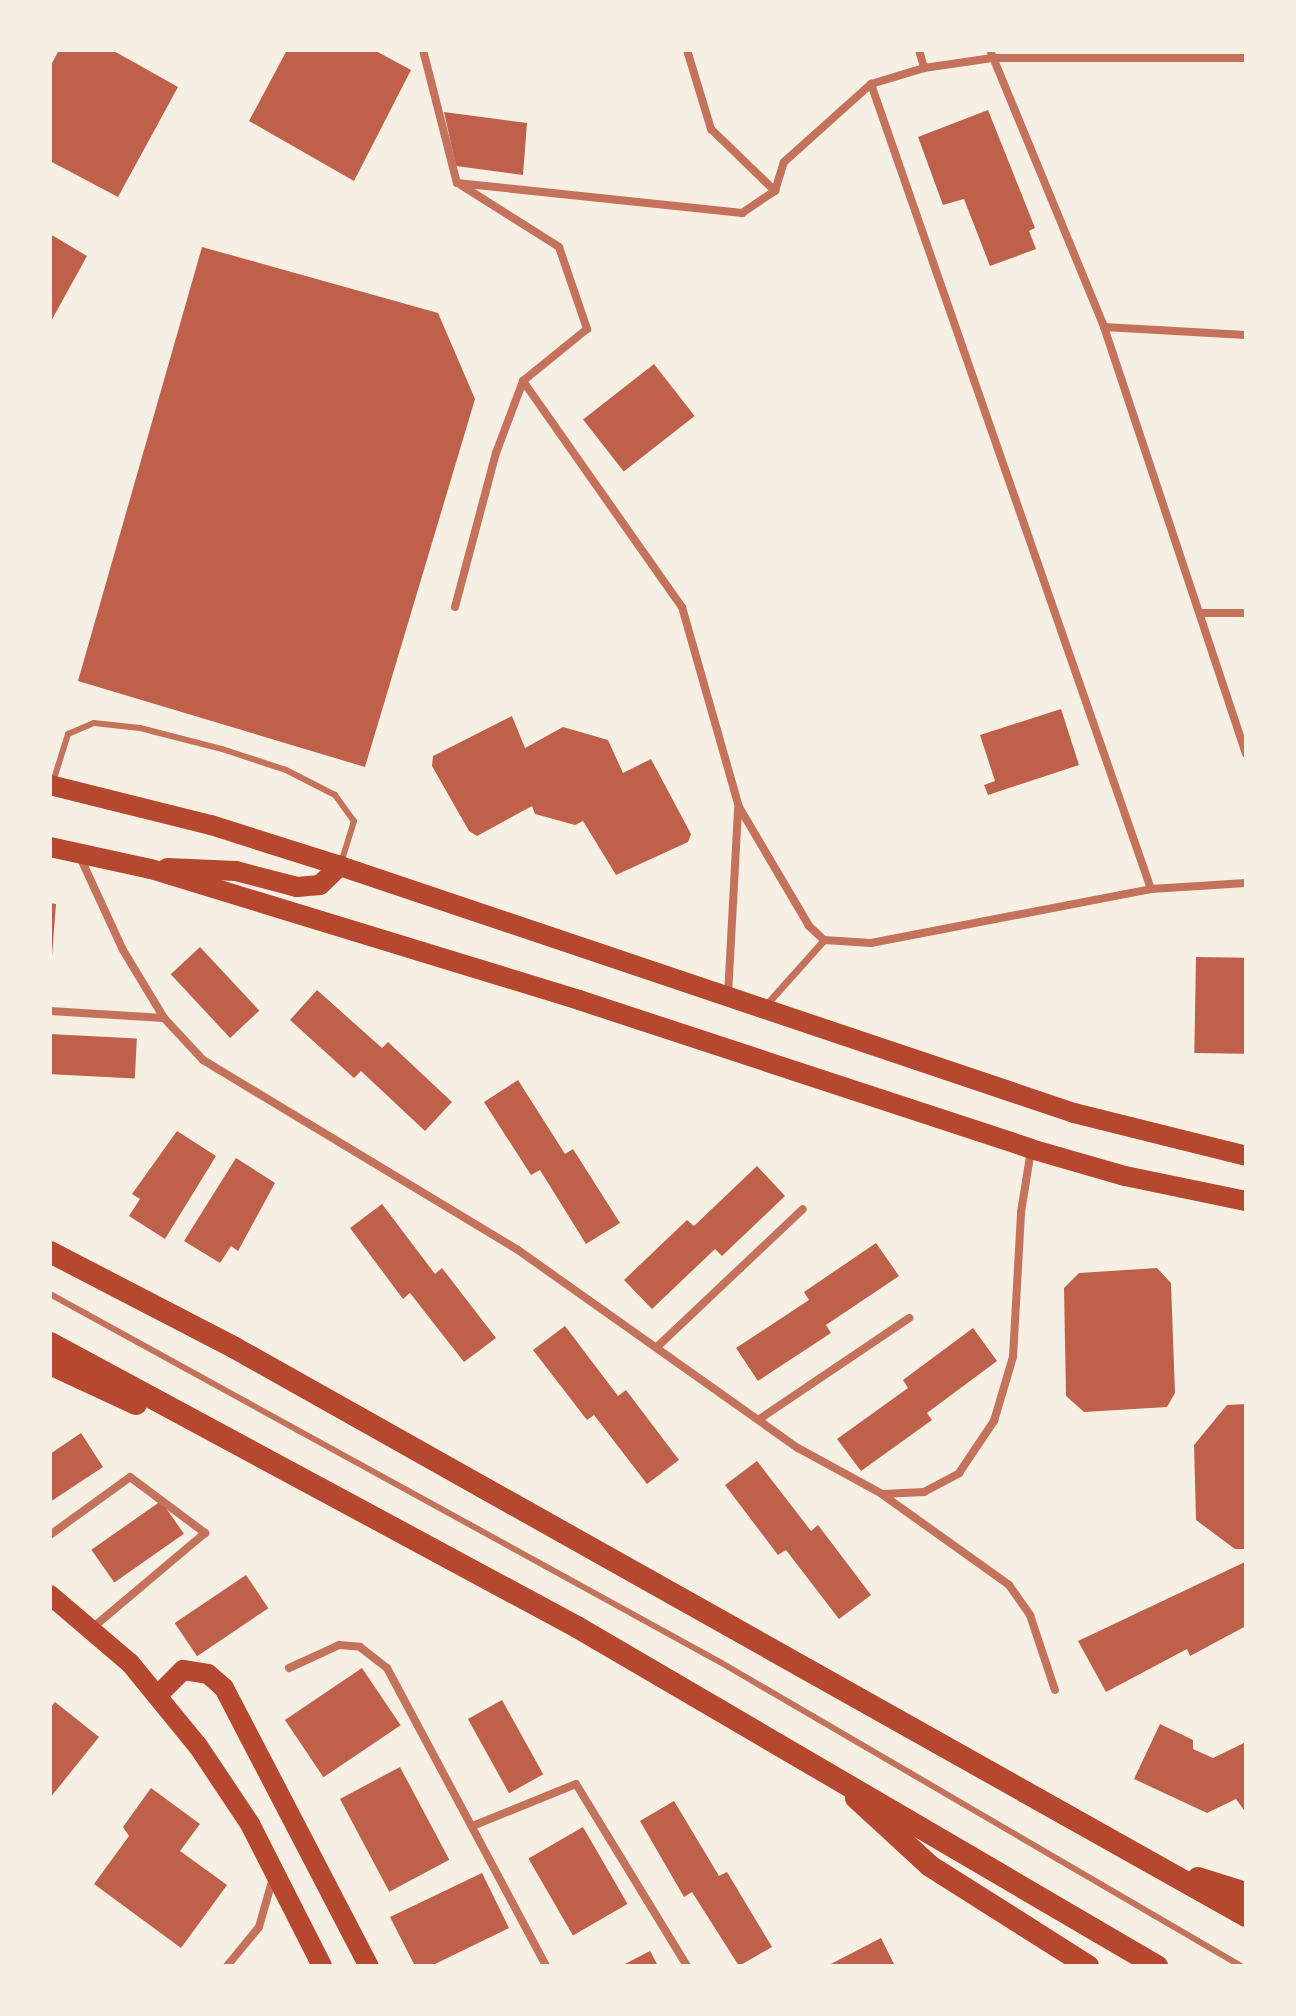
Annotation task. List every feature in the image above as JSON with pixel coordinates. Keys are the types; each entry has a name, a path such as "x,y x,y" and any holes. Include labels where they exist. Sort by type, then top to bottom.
{"highway":[{"path":"50,1238 119,1287"},
{"path":"50,1252 119,1287 1246,1916"},
{"path":"50,1343 577,1627 1157,1966"},
{"path":"50,1364 238,1445"},
{"path":"839,1779 930,1866 1088,1966"},
{"path":"1163,1868 1246,1893"}],"main road":[{"path":"51,785 211,825 340,866 1074,1113 1246,1156"},
{"path":"50,847 151,869 579,1000 1031,1149 1125,1176 1246,1201"},
{"path":"151,869 236,871 297,887 320,885 340,866"},
{"path":"50,1595 92,1628 159,1694 198,1746 275,1869 322,1966"},
{"path":"159,1694 183,1670 208,1674 224,1688 369,1966"}],"street":[{"path":"423,50 457,183 559,247 587,329 523,381 496,453 455,607"},
{"path":"687,50 711,129 775,191"},
{"path":"919,50 924,68"},
{"path":"457,183 742,213 775,191 784,162 871,84 924,68 991,54 1120,53 1246,58"},
{"path":"991,54 1104,327 1246,754"},
{"path":"871,84 1151,889"},
{"path":"1104,327 1246,335"},
{"path":"523,381 682,607 739,807 809,926 824,940 871,943 1151,889 1246,883"},
{"path":"1200,613 1246,613"},
{"path":"728,996 739,807"},
{"path":"78,853 123,950 164,1018 203,1060 518,1250 761,1418 798,1448 882,1494 1009,1585 1030,1615 1055,1690"},
{"path":"762,1008 824,940"},
{"path":"50,1011 164,1018"},
{"path":"882,1494 924,1492 959,1473 994,1421 1013,1357 1021,1212 1031,1149"},
{"path":"658,1346 803,1209"},
{"path":"761,1418 909,1318"},
{"path":"50,1535 130,1477 205,1533 92,1628"},
{"path":"289,1668 339,1645 360,1647 387,1668 475,1825 546,1966"},
{"path":"475,1825 576,1784 687,1966"},
{"path":"227,1966 259,1927 275,1869"}],"lane":[{"path":"51,785 68,734 94,723 140,728 222,749 286,770 335,795 354,821 340,866"},
{"path":"50,1294 720,1662 1241,1966"}],"building":[{"path":"59,50 112,50 178,87 118,197 50,161 50,67"},
{"path":"287,50 374,50 411,70 354,181 249,121"},
{"path":"988,110 1035,228 1029,231 1036,249 990,266 964,199 943,205 918,137"},
{"path":"444,112 527,123 523,175 456,166"},
{"path":"50,234 87,256 50,323"},
{"path":"202,247 438,313 475,399 365,767 78,681"},
{"path":"654,364 695,416 624,471 583,419"},
{"path":"1061,709 1079,765 988,795 984,785 995,781 980,735"},
{"path":"512,716 525,748 563,727 608,740 623,773 651,759 691,834 688,842 616,875 583,821 575,825 535,814 532,806 477,836 469,831 432,766 433,756"},
{"path":"50,903 56,904 52,956 50,955"},
{"path":"200,947 259,1011 230,1038 171,974"},
{"path":"1196,957 1246,958 1244,1054 1194,1053"},
{"path":"317,990 382,1048 388,1042 452,1102 425,1131 361,1071 354,1078 290,1020"},
{"path":"50,1034 137,1039 135,1078 50,1074"},
{"path":"518,1080 565,1154 573,1149 620,1223 586,1244 540,1170 531,1175 484,1102"},
{"path":"177,1131 216,1156 165,1239 129,1216 140,1199 132,1194"},
{"path":"236,1158 275,1183 238,1251 231,1246 220,1263 184,1241"},
{"path":"757,1166 785,1196 722,1256 715,1249 652,1309 624,1280 687,1220 694,1226"},
{"path":"382,1204 435,1274 442,1268 496,1338 464,1362 410,1293 403,1299 350,1228"},
{"path":"876,1243 899,1276 826,1325 831,1333 758,1381 736,1348 809,1300 804,1292"},
{"path":"1157,1268 1171,1283 1175,1393 1167,1407 1084,1412 1066,1396 1064,1288 1079,1273"},
{"path":"565,1326 618,1396 626,1390 679,1460 647,1484 594,1415 587,1420 533,1350"},
{"path":"973,1328 997,1361 927,1413 932,1420 861,1471 837,1439 908,1388 903,1380"},
{"path":"1246,1404 1246,1549 1235,1549 1196,1520 1194,1445 1227,1405"},
{"path":"81,1433 103,1467 50,1502 50,1454"},
{"path":"757,1461 811,1531 818,1525 871,1595 839,1619 786,1550 778,1555 725,1485"},
{"path":"161,1501 184,1534 114,1583 91,1550"},
{"path":"1245,1562 1246,1626 1190,1656 1187,1649 1106,1692 1078,1641"},
{"path":"246,1575 268,1608 197,1656 175,1623"},
{"path":"362,1668 401,1725 323,1777 285,1720"},
{"path":"502,1700 543,1774 509,1793 468,1719"},
{"path":"55,1702 99,1737 50,1798 50,1708"},
{"path":"1160,1724 1193,1740 1193,1749 1213,1758 1246,1742 1246,1813 1236,1799 1207,1813 1134,1779"},
{"path":"400,1767 449,1860 389,1892 340,1799"},
{"path":"151,1788 200,1824 180,1851 227,1885 181,1948 94,1884 129,1836 123,1827"},
{"path":"674,1801 719,1876 727,1872 772,1947 739,1966 692,1892 684,1897 640,1821"},
{"path":"583,1827 628,1904 573,1936 528,1858"},
{"path":"482,1873 509,1928 431,1966 415,1966 390,1917"},
{"path":"881,1938 895,1966 827,1966"},
{"path":"650,1951 658,1966 621,1966"}]}
